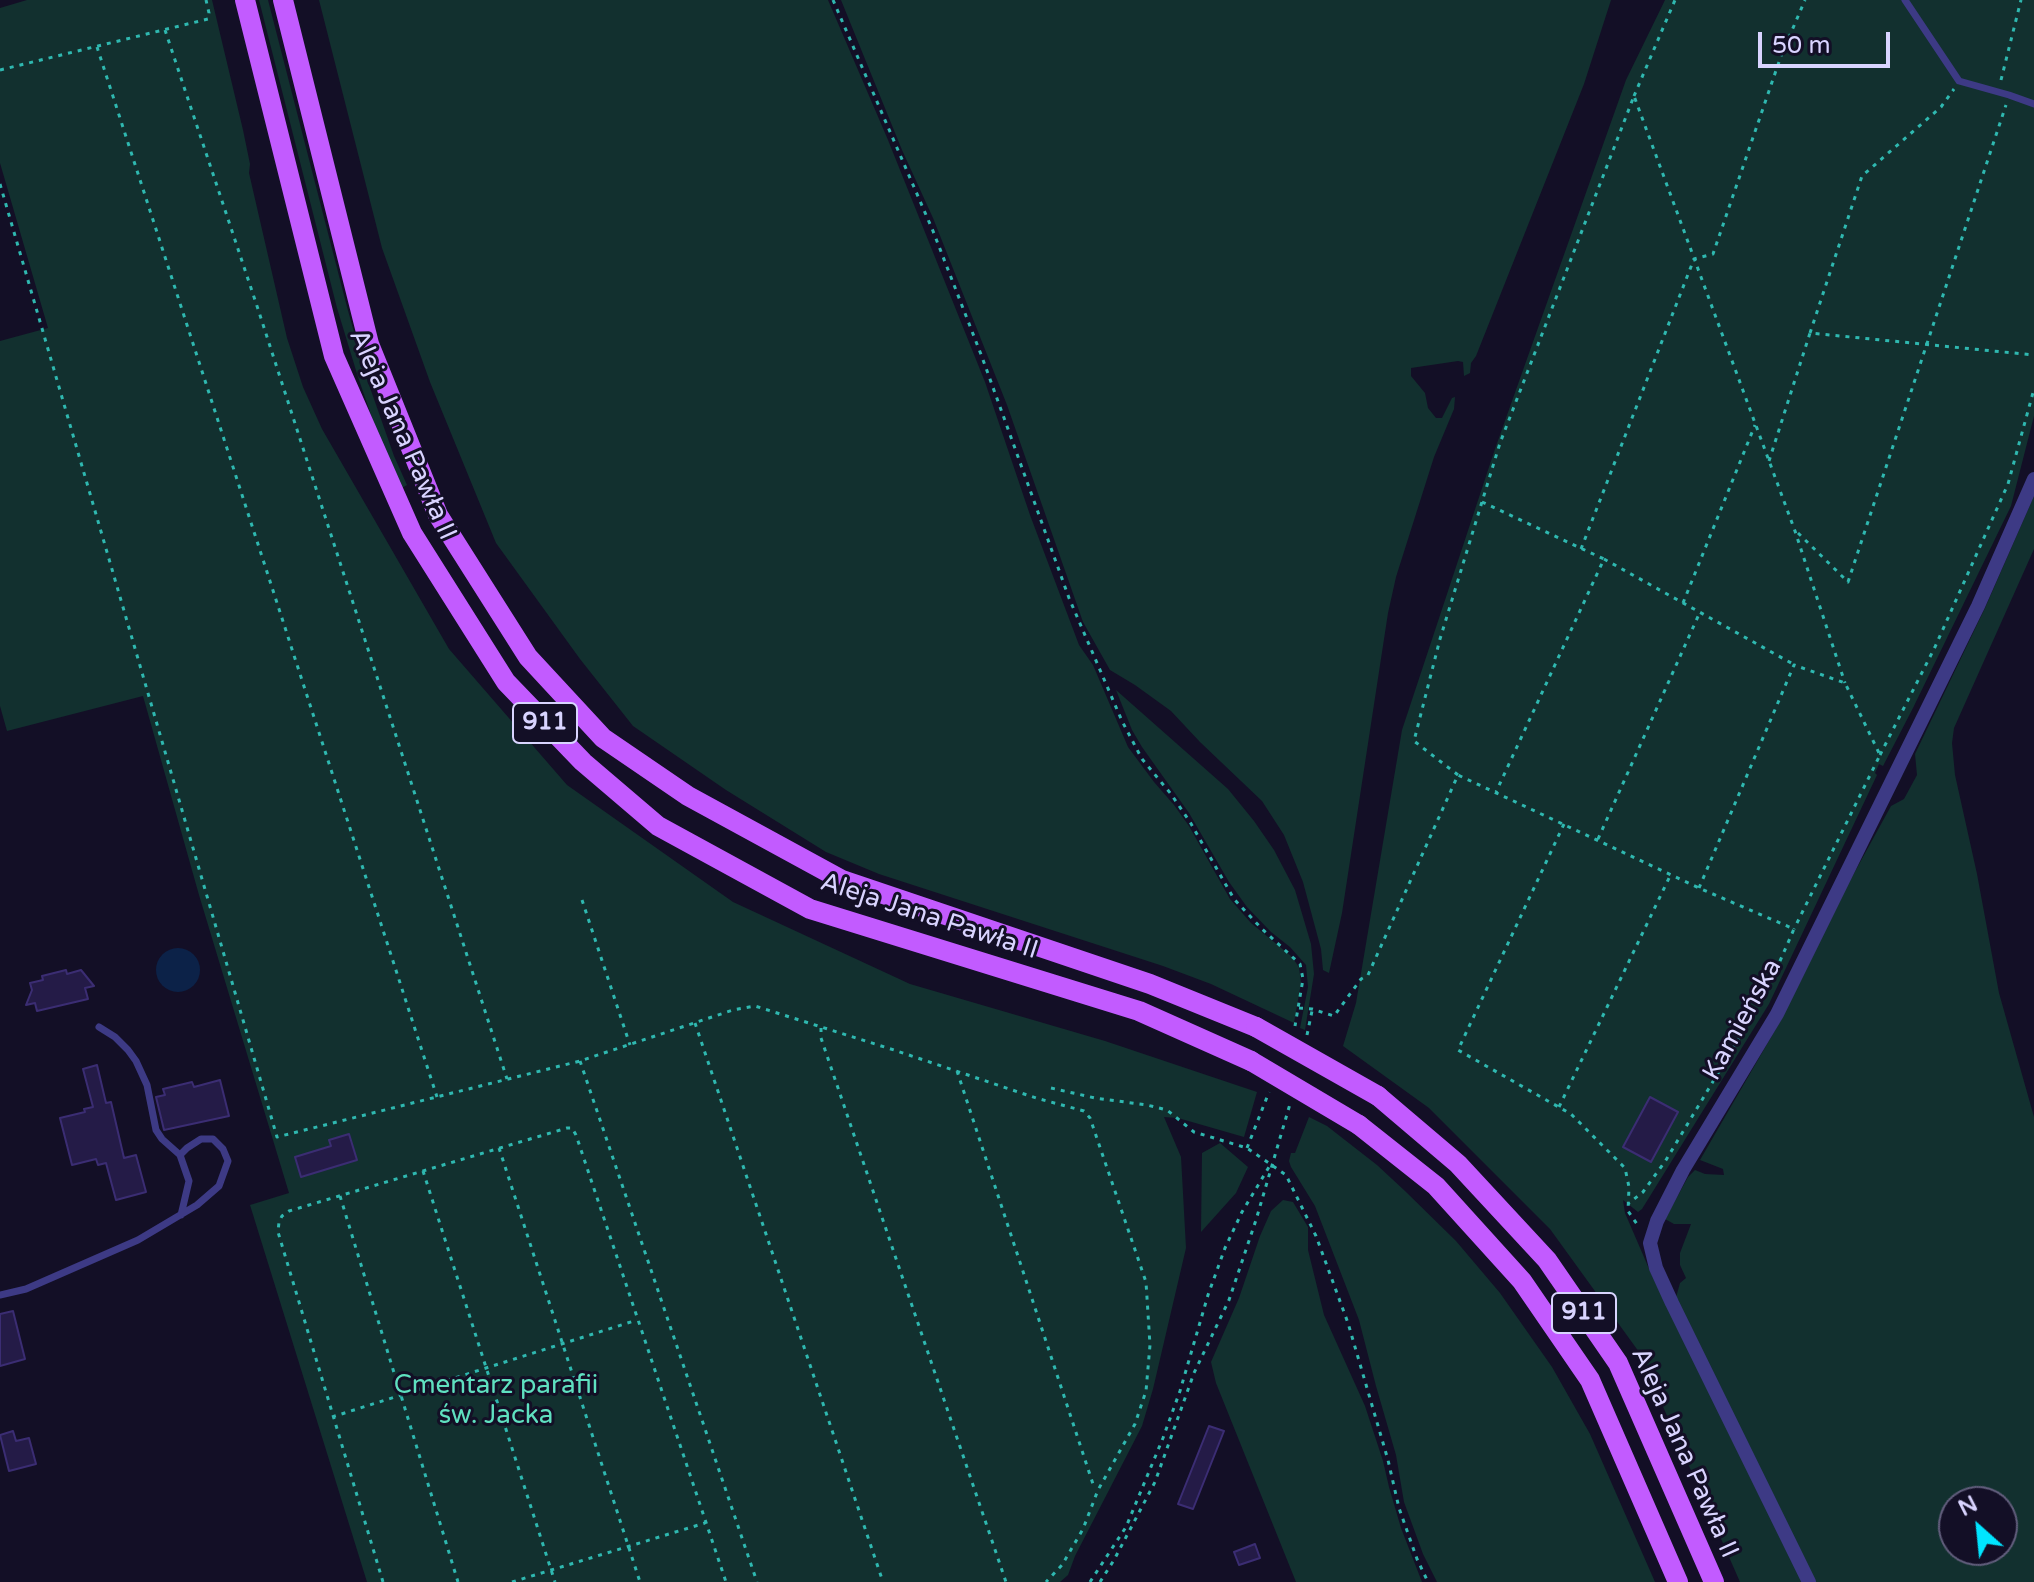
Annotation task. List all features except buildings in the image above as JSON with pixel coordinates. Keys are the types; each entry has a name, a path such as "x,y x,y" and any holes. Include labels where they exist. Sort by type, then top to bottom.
{"main road":[{"name":"Aleja Jana Pawła II","path":"245,0 334,356 412,533 506,682 583,762 658,826 810,909 1139,1011 1251,1061 1359,1125 1436,1186 1522,1281 1590,1380 1678,1582"},
{"name":"Aleja Jana Pawła II","path":"283,0 369,344 438,515 528,657 603,738 688,796 842,880 1150,984 1256,1027 1378,1096 1458,1164 1547,1260 1565,1286 1618,1363 1714,1582"}],"street":[{"name":"Kamieńska","path":"1650,1243 1657,1221 1683,1170 1777,1014 1978,606 2034,479"},
{"path":"1650,1243 1666,1291 1809,1582"}],"lane":[{"path":"1905,0 1959,81 2034,104"},
{"path":"99,1027 115,1037 136,1061 147,1085 156,1130 180,1155 189,1181 181,1215"},
{"path":"0,1295 26,1289 138,1240 197,1205 219,1186 228,1161 223,1149 213,1139 201,1139 180,1155"}],"path":[{"path":"0,70 208,19 206,0"},
{"path":"833,0 933,231 1069,598 1129,737 1190,822 1234,899 1296,959"},
{"path":"1675,0 1634,96 1500,443 1440,639 1414,741 1458,775 1794,929"},
{"path":"1694,259 1713,254 1781,56 1805,0"},
{"path":"1998,92 2021,0"},
{"path":"165,30 507,1079"},
{"path":"97,47 437,1097"},
{"path":"1769,461 1862,176 1941,107 1959,81"},
{"path":"1795,531 1848,582 2009,95"},
{"path":"1634,96 1795,531 1845,683 1880,755"},
{"path":"0,184 277,1137 580,1061 733,1010 755,1006 1084,1111 1090,1118 1146,1282 1150,1345 1146,1391 1135,1424 1098,1490 1083,1529 1062,1565 1046,1582"},
{"path":"1581,549 1694,259"},
{"path":"1810,333 2034,355"},
{"path":"1628,1204 1643,1192 1666,1160 1766,993 1794,929 1935,647 2008,484 2034,389"},
{"path":"1683,603 1755,425"},
{"path":"1482,502 1604,559 1794,665 1845,683"},
{"path":"1496,792 1604,559"},
{"path":"1597,840 1700,612"},
{"path":"1699,888 1794,665"},
{"path":"1299,1008 1334,1016 1354,986 1368,975 1458,775"},
{"path":"1564,824 1458,1050 1571,1114 1625,1168 1629,1187 1628,1211 1650,1243"},
{"path":"1559,1107 1671,875"},
{"path":"582,900 630,1045"},
{"path":"1305,1044 1312,1009"},
{"path":"695,1023 883,1582"},
{"path":"821,1027 821,1038 1006,1582"},
{"path":"580,1061 757,1582"},
{"path":"957,1071 1093,1484 1098,1490"},
{"path":"1051,1088 1167,1110 1194,1132 1247,1148 1286,1175 1316,1236 1348,1323 1399,1508 1428,1582"},
{"path":"1100,1582 1155,1482 1194,1373 1229,1300 1291,1100"},
{"path":"383,1582 278,1232 279,1222 289,1211 567,1128 572,1128 576,1135 726,1582"},
{"path":"499,1148 640,1582"},
{"path":"1090,1582 1126,1527 1180,1391 1225,1248 1271,1164"},
{"path":"423,1171 555,1582"},
{"path":"340,1195 458,1582"},
{"path":"332,1417 637,1320"},
{"path":"512,1582 705,1523"}],"green space":[{"name":"Cmentarz parafii św. Jacka","path":"27,0 212,0 287,338 303,387 322,429 449,649 567,785 733,902 910,984 1105,1041 1257,1092 1244,1137 1178,1118 1164,1117 1181,1157 1186,1248 1142,1426 1068,1575 1060,1582 367,1582 250,1205 289,1193 143,696 7,731 0,706 0,341 48,328 0,163 0,8"},
{"path":"259,0 268,0 368,382 407,485 400,489 379,438 337,308"},
{"path":"319,0 828,0 985,382 1079,645 1093,665 1128,747 1189,826 1230,899 1299,967 1301,983 1294,1023 1211,984 1163,966 879,874 826,852 726,790 633,726 496,543 430,382 382,248"},
{"path":"841,0 1611,0 1584,84 1471,363 1470,373 1464,376 1463,362 1458,361 1411,368 1411,376 1425,393 1428,408 1436,418 1442,418 1455,397 1454,409 1434,457 1396,577 1388,613 1342,913 1329,973 1323,970 1321,949 1303,882 1284,835 1262,801 1171,711 1110,670 1083,622 1007,405 933,218"},
{"path":"1665,0 2034,0 2034,416 2011,506 1913,708 1883,766 1879,764 1877,775 1769,1004 1642,1209 1638,1212 1623,1200 1625,1213 1653,1278 1804,1582 1740,1582 1639,1352 1550,1229 1429,1108 1343,1046 1356,1003 1402,730 1495,449 1626,80"},
{"path":"2034,496 2034,549 1954,728 1952,743 1955,775 1999,993 2034,1117 2034,1582 1815,1582 1675,1301 1680,1283 1686,1278 1680,1265 1680,1253 1691,1224 1674,1224 1665,1219 1695,1170 1724,1175 1723,1169 1700,1160 1781,1020 1847,886 1891,806 1904,799 1917,775 1915,754 1985,608"},
{"path":"1116,690 1228,789 1274,850 1295,890 1311,944 1314,974 1305,1030 1300,1028 1308,987 1306,965 1247,907 1229,882 1189,813 1142,747"},
{"path":"1309,1117 1327,1126 1377,1165 1456,1241 1500,1293 1552,1367 1590,1434 1655,1582 1437,1582 1404,1502 1396,1455 1359,1320 1315,1206 1289,1161"},
{"path":"1220,1143 1248,1167 1236,1193 1201,1232 1202,1153"},
{"path":"1283,1200 1293,1202 1308,1227 1308,1250 1324,1315 1365,1406 1401,1528 1422,1582 1296,1582 1216,1383 1211,1362 1271,1211"}],"water":[{"path":"178,948 193,955 200,970 193,985 178,992 163,985 156,970 163,955"}]}
